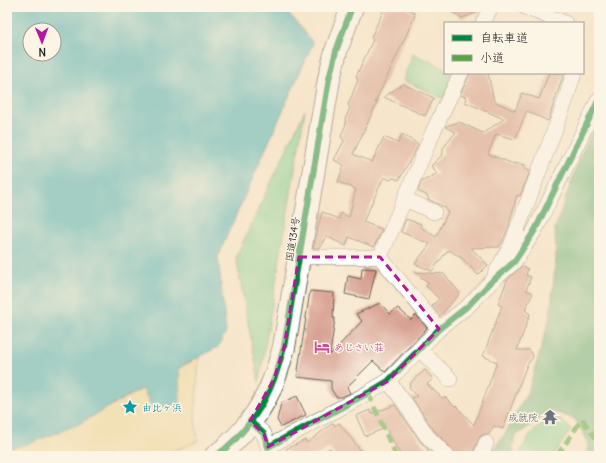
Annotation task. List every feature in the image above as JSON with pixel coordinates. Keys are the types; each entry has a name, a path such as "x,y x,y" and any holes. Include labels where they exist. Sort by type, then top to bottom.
{"highway":[{"name":"国道134号","path":"216,456 240,436 263,404 274,380 284,346 329,78 336,51 352,7"}],"street":[{"path":"484,22 491,7"},
{"path":"524,7 562,22"},
{"path":"380,258 433,132 461,74"},
{"path":"491,282 511,246 565,102 574,74"},
{"path":"250,421 264,434 270,451 388,381 439,329 469,305 491,282 514,262 535,230 599,99"},
{"path":"405,199 434,212"},
{"path":"299,257 380,258 439,329"},
{"path":"419,349 450,379"},
{"path":"388,381 427,436 447,456"}],"highlighted area":[{"path":"299,257 380,257 439,329 388,381 268,447 264,434 250,421 274,379 284,347"}],"green space":[{"path":"413,54 444,68 444,74 455,74 444,99 403,80"},
{"path":"305,110 259,382 236,257"},
{"path":"599,113 599,456 586,456 589,443 575,419 551,411 514,437 513,456 488,456 505,434 529,389 550,317 556,259 555,228 581,155"},
{"path":"552,413 571,429 553,456 518,456 530,435"}],"sand":[{"name":"由比ヶ浜","path":"199,357 195,419 198,441 161,456 7,456 7,449 31,443 77,425"}],"water":[{"path":"7,7 280,7 294,19 313,43 218,256 226,332 218,347 179,368 180,404 153,409 142,388 77,425 31,443 7,449"}],"building":[{"path":"385,7 405,7 415,13 414,18 353,154 372,162 384,137 398,143 402,134 418,144 399,180 393,178 390,180 384,177 363,222 382,229 374,247 349,237 346,246 326,236 320,248 313,248 322,212 339,219 341,213 349,217 356,189 338,182 344,165 334,160 344,141 341,136 346,124 345,119 350,108 348,105 358,80 356,76 373,40 371,37"},
{"path":"443,7 481,7 478,12 462,18"},
{"path":"470,74 488,74 494,101 515,111 522,93 539,99 549,74 564,74 548,121 527,111 515,139 496,134 488,154 514,164 525,165 524,169 530,171 520,196 517,195 509,225 499,247 471,248 488,265 478,275 462,258 449,250 432,271 415,264 430,244 401,232 406,219 421,224 421,227 436,237 448,212 445,210 446,208 428,199 428,196 418,191 421,182 438,173 431,166 443,154 443,148 456,132 445,127 459,122 483,133 504,119 465,102 466,97 460,95"},
{"path":"403,84 434,98 425,116 384,97"},
{"path":"522,266 528,269 526,275 531,277 526,290 533,293 525,310 530,314 517,350 529,350 533,357 527,365 503,429 494,426 489,434 480,436 472,456 456,456 453,450 434,430 412,398 417,396 409,387 412,381 425,370 433,379 427,384 442,398 445,397 455,407 456,406 474,425 497,362 483,356 502,306 498,304 507,280"},
{"path":"362,268 376,269 369,299 345,294 348,276 361,279"},
{"path":"414,272 444,274 460,293 440,316 432,306 439,299 426,286 429,283"},
{"path":"310,291 334,293 333,318 335,318 330,355 362,321 356,314 380,303 390,314 398,308 411,320 416,315 427,328 385,372 373,361 347,387 350,393 341,397 336,397 331,389 331,381 297,377"},
{"path":"297,396 306,415 281,427 277,420 281,403"},
{"path":"395,405 420,441 429,451 421,456 401,456 386,428 365,436 356,416 370,410 371,414"},
{"path":"333,423 335,426 339,423 365,456 335,456 330,448 315,456 290,456 286,449 305,440 307,443"}],"marked path":[{"path":"368,393 396,456"},
{"path":"557,456 582,419 595,437 599,437"}],"cycle path":[{"path":"216,456 243,431 258,412 278,367 284,347 329,79 336,51 352,7"},
{"path":"250,421 264,434 268,447 388,381 439,329 469,305 491,282 514,262 535,230 599,99"}],"place":[{"name":"あじさい荘","path":"322,347"},
{"name":"由比ヶ浜","path":"130,407"},
{"name":"成就院","path":"550,417"}]}
